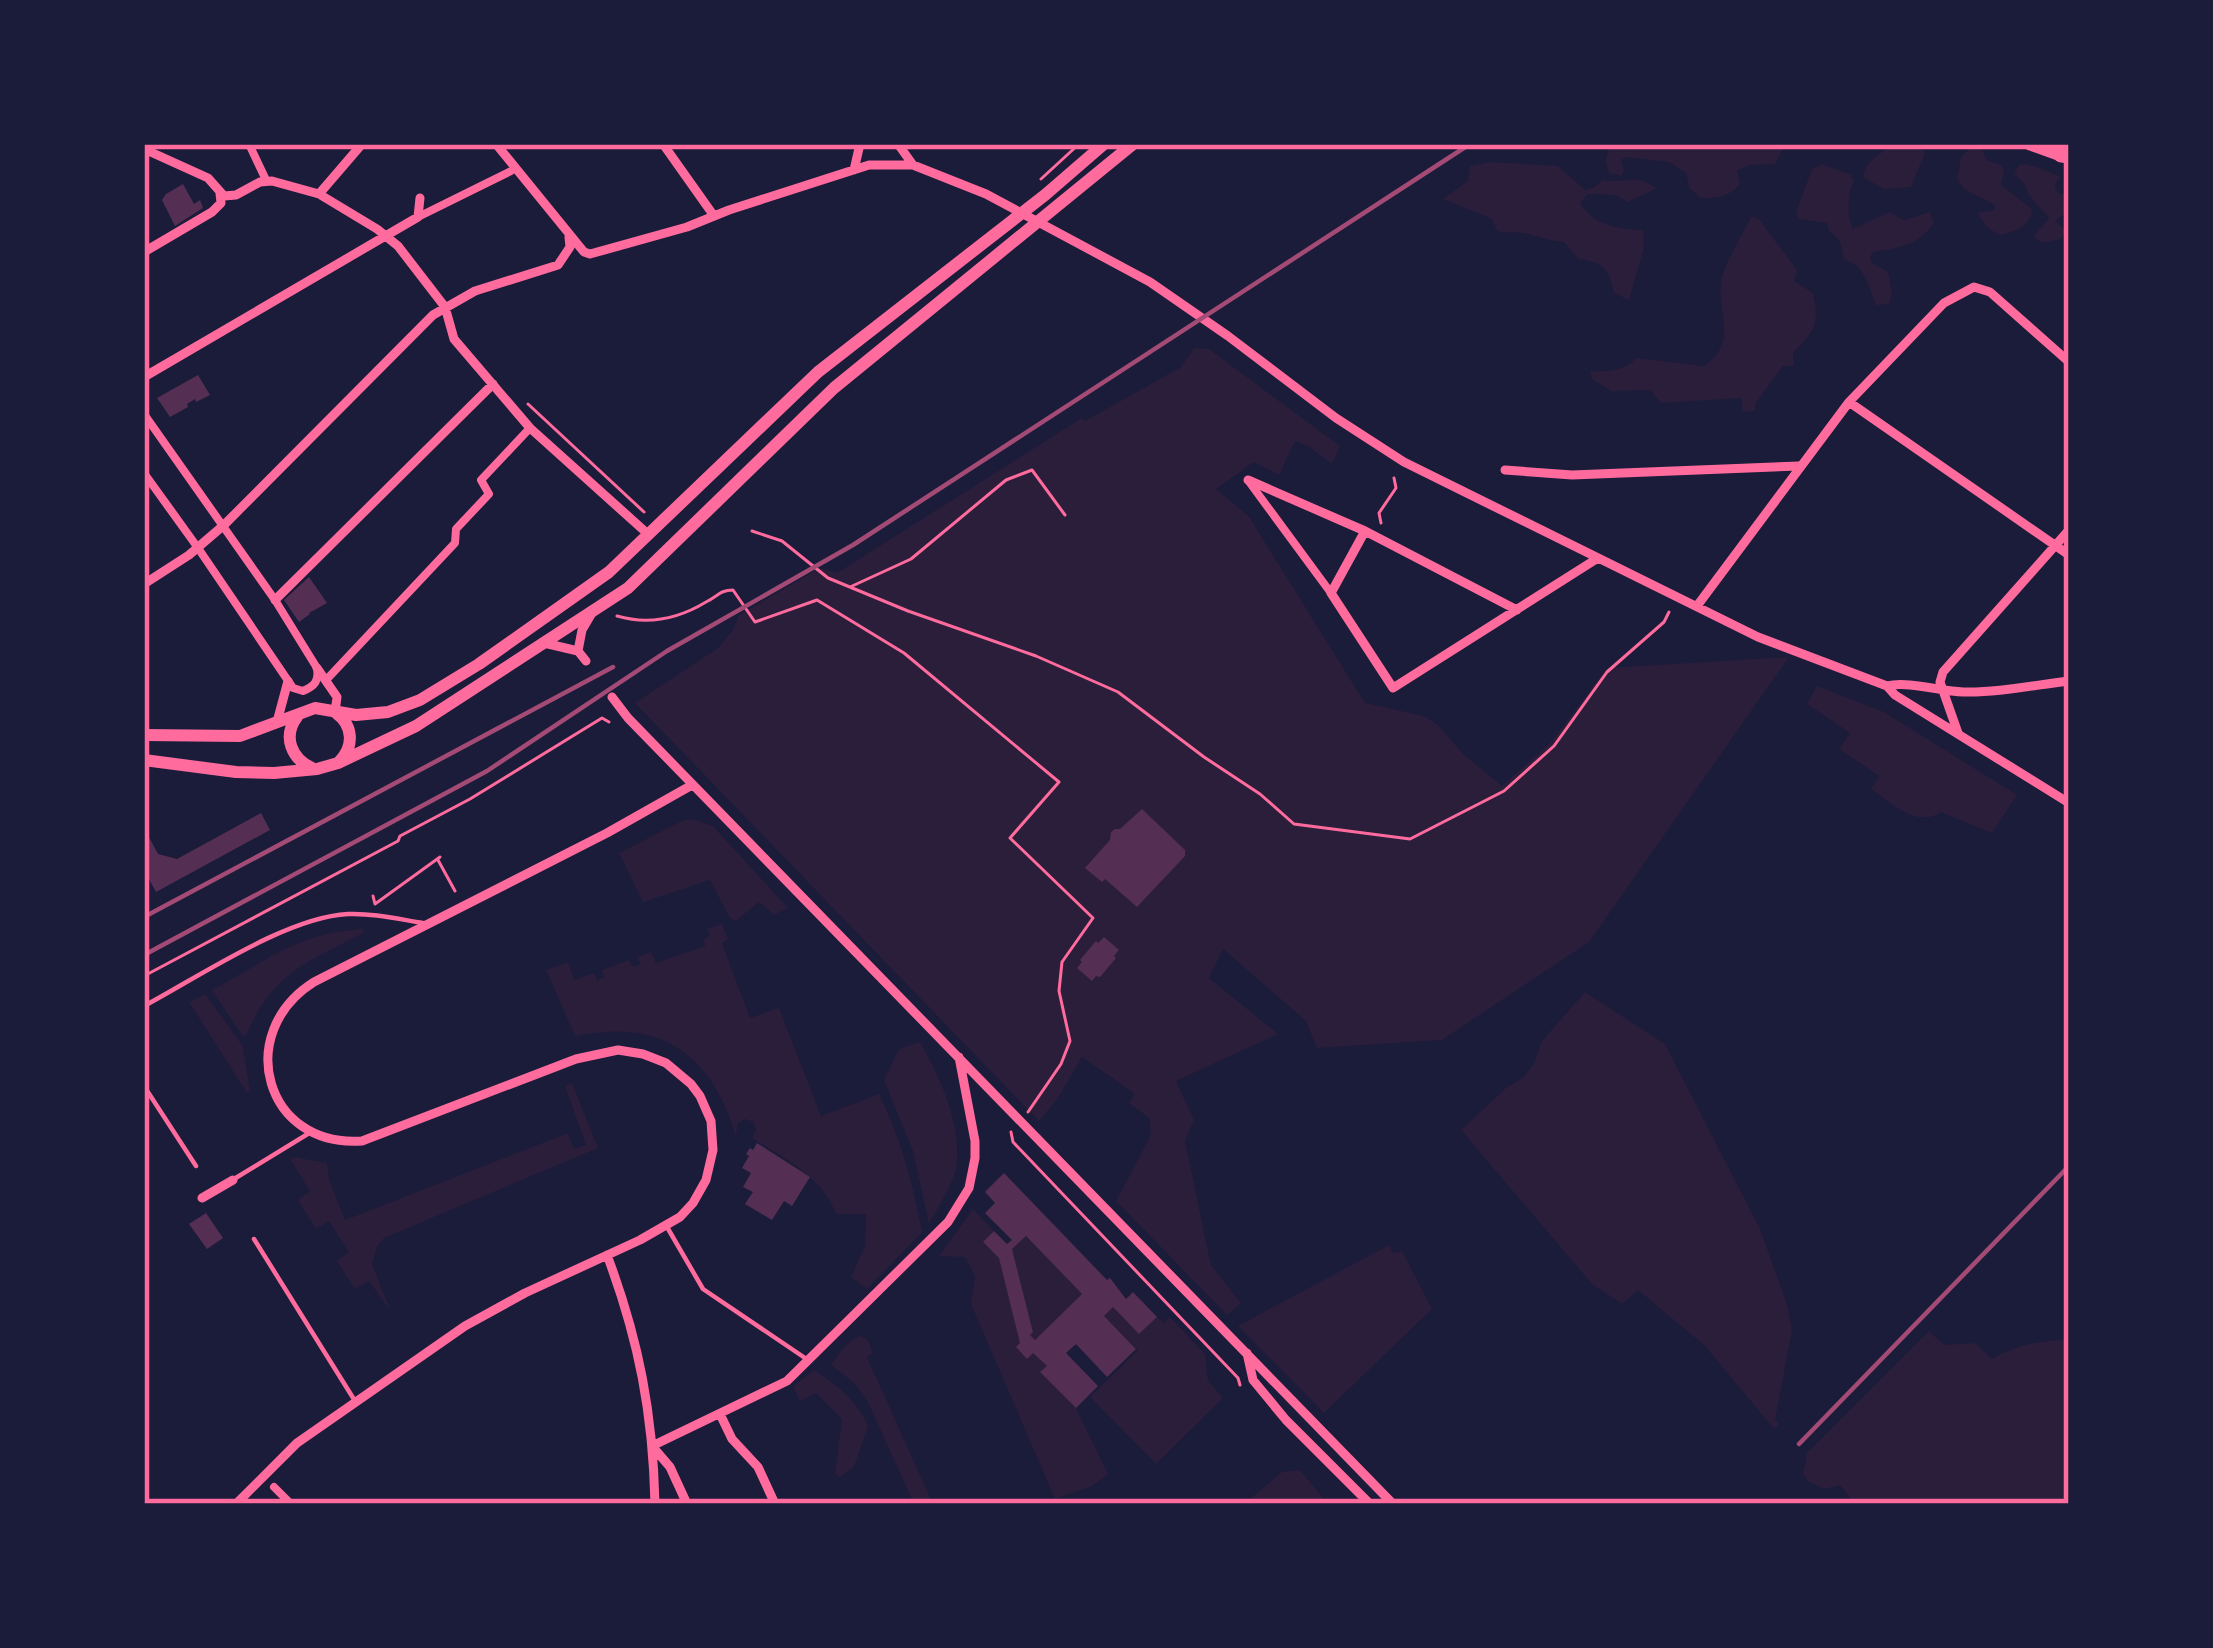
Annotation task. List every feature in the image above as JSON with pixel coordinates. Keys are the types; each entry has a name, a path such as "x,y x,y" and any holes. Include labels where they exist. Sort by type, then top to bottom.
{"street":[{"path":"249,144 266,181"},
{"path":"319,194 362,144"},
{"path":"496,144 584,252 597,254 869,164 913,165 969,186 1150,282 1404,462 1758,637 1887,686 2069,803"},
{"path":"854,170 860,144"},
{"path":"898,144 913,165"},
{"path":"144,735 240,736 315,708 380,714 420,700 479,664 609,572 818,372 1104,144"},
{"path":"144,760 236,772 317,769 416,726 628,588 834,388 1133,144"},
{"path":"2030,144 2066,152"},
{"path":"665,145 714,216"},
{"path":"144,149 208,178 220,193 212,212 144,252"},
{"path":"144,377 418,217 514,169"},
{"path":"220,193 236,195 266,181 319,194 398,245 446,307 454,339 530,428 649,535"},
{"path":"418,217 420,198"},
{"path":"144,584 224,524 433,316 475,291 558,265 570,247 568,232"},
{"path":"1697,606 1849,402 1944,303 1974,287 1990,292 2069,362"},
{"path":"275,600 493,384"},
{"path":"1849,402 2069,555"},
{"path":"144,414 224,524 326,679 337,697 335,712"},
{"path":"326,679 454,544 456,529 489,494 481,480 530,428"},
{"path":"1505,470 1572,476 1799,466"},
{"path":"144,473 288,681 297,690 309,688 317,680 317,668"},
{"path":"1248,480 1393,688 1598,557"},
{"path":"1248,480 1365,531 1516,610"},
{"path":"1958,733 1940,682 1943,672 2069,530"},
{"path":"1331,593 1365,531"},
{"path":"544,643 582,656 582,630 592,613"},
{"path":"277,724 288,681"},
{"path":"1887,686 1969,692 2069,681"},
{"path":"612,697 1386,1502"},
{"path":"335,712 344,718 351,737 338,763"},
{"path":"298,716 291,725 290,744 300,761 317,769"},
{"path":"236,1504 282,1455 490,1312 680,1217 700,1192 710,1166 713,1136 706,1108 691,1084 666,1064 618,1050 593,1053 362,1141 338,1140 311,1132 277,1098 268,1051 281,1011 314,982 607,833 692,784"},
{"path":"652,1447 788,1382 949,1222 973,1178 975,1141 959,1056"},
{"path":"202,1198 233,1180"},
{"path":"607,1256 635,1340 651,1414 655,1504"},
{"path":"1247,1353 1252,1380 1370,1504"},
{"path":"720,1414 732,1439 758,1468 775,1504"},
{"path":"652,1447 670,1467 687,1504"},
{"path":"274,1487 291,1504"}],"lane":[{"path":"144,1006 307,921 371,914 428,924"},
{"path":"144,1086 196,1166"},
{"path":"233,1180 311,1132"},
{"path":"667,1226 704,1289 809,1360"},
{"path":"254,1239 355,1401"}],"path":[{"path":"1038,185 1079,144"},
{"path":"524,400 653,520"},
{"path":"850,587 911,559 1006,480 1032,470 1065,515"},
{"path":"1382,523 1379,513 1396,488 1394,478"},
{"path":"752,531 782,542 828,578 1118,692 1260,794 1294,824 1410,839 1504,791 1554,746 1607,672 1664,622 1669,612"},
{"path":"617,616 636,622 660,621 704,604 724,590 734,590 755,622 818,600 904,653 1059,782 1010,838 1093,918 1062,962 1059,991 1070,1041 1061,1064 1024,1115"},
{"path":"144,976 398,842 400,836 602,718 609,722"},
{"path":"373,896 375,904 440,857 455,892"},
{"path":"1010,1128 1013,1142 1238,1378 1243,1389"}],"shaded area":[{"path":"1603,144 1784,146 1775,164 1749,165 1737,171 1740,184 1732,192 1701,198 1690,189 1686,173 1669,162 1627,157 1621,160 1621,176 1609,173"},
{"path":"1894,144 1920,144 1925,153 1911,187 1884,189 1863,177 1871,161"},
{"path":"1970,148 1982,150 1987,160 2001,165 2001,185 2032,209 2021,227 2000,235 1982,220 1978,213 1995,210 1995,205 1964,189 1957,179 1961,157"},
{"path":"1490,162 1558,166 1585,190 1603,180 1636,180 1657,188 1628,202 1616,195 1588,194 1580,203 1599,221 1643,230 1644,248 1629,300 1614,293 1604,268 1578,259 1564,242 1502,233 1492,219 1443,199 1468,181 1470,166"},
{"path":"1822,164 1851,175 1854,181 1849,205 1853,229 1889,212 1904,220 1930,212 1934,223 1922,236 1870,257 1888,272 1889,304 1876,305 1865,278 1844,260 1840,241 1827,223 1798,219 1796,212 1812,169"},
{"path":"2024,164 2061,177 2055,188 2059,194 2069,194 2069,211 2055,221 2066,230 2061,239 2041,243 2034,236 2049,218 2014,174"},
{"path":"1752,216 1797,270 1794,281 1813,293 1816,313 1811,332 1793,353 1794,366 1783,366 1755,404 1755,411 1743,412 1741,398 1661,403 1650,390 1611,391 1592,379 1590,371 1621,368 1636,358 1704,366 1715,356 1724,335 1722,277"},
{"path":"1194,348 1209,349 1340,446 1332,464 1295,441 1279,475 1254,462 1216,489 1252,519 1365,703 1424,716 1502,786 1552,741 1607,668 1789,657 1589,942 1442,1040 1317,1048 1306,1021 1223,949 1209,978 1278,1034 1176,1081 1194,1120 1185,1141 1211,1265 1241,1303 1227,1315 1116,1201 1151,1135 1149,1118 1129,1103 1135,1094 1082,1057 1039,1121 635,703 718,648 739,615 820,568 837,573 1082,418 1085,421 1181,367"},
{"path":"1817,686 1884,712 2017,795 1992,833 1941,812 1914,816 1871,789 1879,776 1839,749 1850,733 1807,704"},
{"path":"684,820 713,826 788,908 774,915 759,902 736,921 710,880 643,902 619,853"},
{"path":"722,924 728,939 722,943 750,1018 779,1008 821,1116 879,1094 894,1128 922,1232 867,1289 851,1277 865,1246 866,1214 836,1214 812,1179 752,1138 753,1122 738,1123 736,1136 712,1083 678,1048 633,1032 575,1036 546,970 568,962 574,980 594,973 597,980 604,977 602,970 629,960 633,967 640,964 637,957 651,952 656,963 705,946 704,939 710,936 707,929"},
{"path":"363,929 279,984 246,1036 212,990 300,942"},
{"path":"1585,992 1665,1044 1760,1229 1792,1331 1775,1420 1779,1424 1774,1429 1705,1346 1638,1290 1622,1304 1592,1284 1461,1130 1524,1077 1541,1042"},
{"path":"205,994 243,1046 247,1093 189,1002"},
{"path":"920,1042 947,1099 957,1146 953,1178 929,1224 913,1151 884,1080 899,1049"},
{"path":"572,1083 598,1148 384,1238 372,1264 391,1312 369,1281 355,1289 337,1261 349,1252 329,1221 316,1229 298,1200 310,1191 290,1159 327,1163 345,1220 568,1133 574,1149 586,1145 565,1086"},
{"path":"973,1209 994,1231 983,1242 999,1258 1033,1353 1047,1366 1041,1373 1076,1408 1108,1474 1092,1486 1055,1499 971,1304 975,1276 965,1257 939,1256"},
{"path":"1026,1236 1082,1294 1035,1340 1030,1335 1033,1331 1012,1249"},
{"path":"1389,1245 1393,1253 1402,1251 1432,1309 1324,1413 1238,1326"},
{"path":"1113,1307 1139,1334 1157,1317 1164,1323 1170,1317 1205,1354 1208,1381 1223,1398 1156,1464 1090,1397 1138,1350 1104,1316"},
{"path":"1929,1331 1944,1345 1975,1343 1992,1359 2029,1344 2069,1339 2069,1504 1855,1504 1840,1485 1825,1489 1809,1482 1803,1474 1807,1453"},
{"path":"861,1336 868,1340 873,1353 867,1357 933,1504 914,1504 867,1400 831,1365"},
{"path":"814,1370 846,1394 868,1426 854,1467 840,1477 835,1474 842,1419 816,1393 800,1401 793,1386"},
{"path":"1300,1470 1328,1504 1244,1504 1282,1472"}],"building":[{"path":"183,184 194,204 200,200 203,208 175,226 162,200"},
{"path":"198,375 210,395 195,399 170,417 157,398"},
{"path":"309,577 327,603 299,622 284,600"},
{"path":"1142,809 1185,850 1185,856 1137,907 1085,868 1110,840 1111,832"},
{"path":"261,813 270,830 156,892 144,870 144,828 158,854 177,859"},
{"path":"1104,937 1119,950 1092,981 1077,968"},
{"path":"757,1143 810,1177 792,1206 784,1201 772,1220 745,1204 753,1192 743,1187 751,1173 742,1168 746,1154"},
{"path":"1004,1173 1126,1299 1133,1292 1157,1317 1139,1334 1113,1307 1104,1316 1136,1349 1107,1377 1076,1344 1066,1353 1098,1386 1076,1408 1040,1372 1047,1366 1033,1353 1027,1359 1016,1347 1020,1343 999,1258 983,1242 994,1231 1007,1244 1012,1240 985,1213 995,1203 985,1192","holes":["1026,1236 1082,1294 1035,1340 1030,1335 1012,1249"]},
{"path":"206,1213 223,1238 207,1249 189,1224"}],"railway":[{"path":"144,955 487,771 667,651 853,545 1470,144"},
{"path":"144,917 613,667"},
{"path":"1799,1444 2069,1166"}]}
